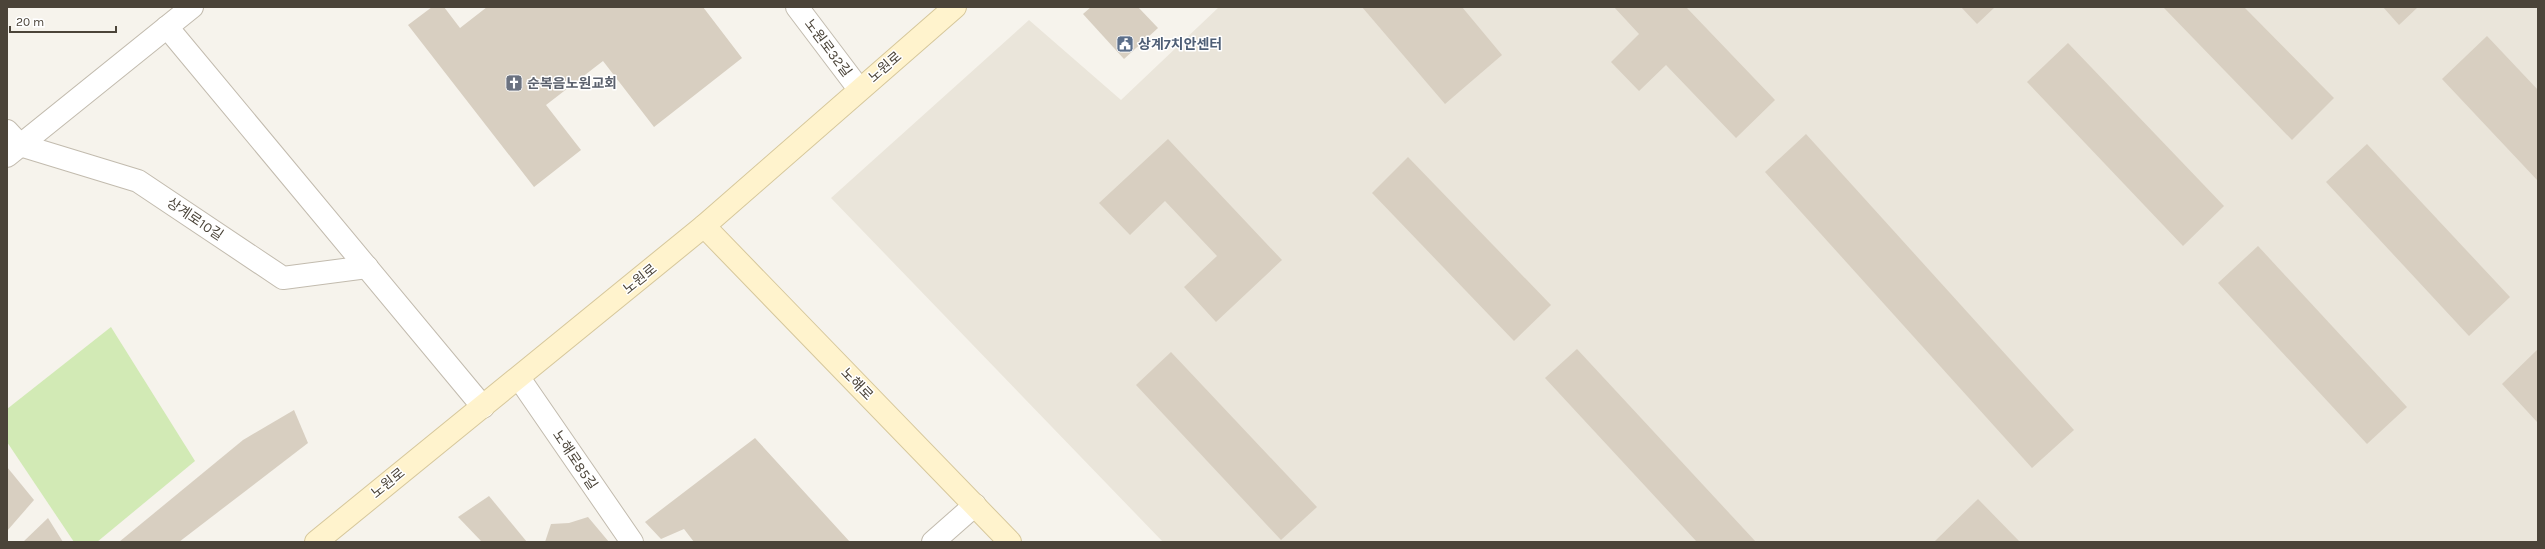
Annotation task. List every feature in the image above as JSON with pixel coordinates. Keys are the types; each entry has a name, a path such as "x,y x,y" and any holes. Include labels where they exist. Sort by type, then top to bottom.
{"main road":[{"name":"노원로","path":"316,542 704,226 859,89 955,7"},
{"name":"노해로","path":"704,226 1010,542"}],"street":[{"name":"상계로10길","path":"11,144 192,7"},
{"name":"노원로32길","path":"797,7 859,89"},
{"path":"167,27 483,407"},
{"name":"상계로10길","path":"11,144 138,181 283,278 367,267"},
{"name":"노해로85길","path":"519,378 632,542"},
{"path":"934,542 974,505"}],"shaded area":[{"path":"1219,7 2538,7 2538,542 1163,542 831,198 1029,20 1121,100"}],"green space":[{"path":"111,327 195,461 97,542 74,542 7,442 7,409"}],"building":[{"name":"순복음노원교회","path":"432,7 444,7 460,28 487,7 703,7 742,58 654,127 603,61 546,105 581,150 534,187 408,25"},
{"name":"상계7치안센터","path":"1091,7 1138,7 1158,28 1124,59 1083,14"},
{"path":"1362,7 1462,7 1502,55 1445,104"},
{"path":"1614,7 1686,7 1775,100 1736,138 1666,65 1639,91 1611,62 1639,34"},
{"path":"1961,7 1995,7 1977,24"},
{"path":"2163,7 2244,7 2334,98 2292,140"},
{"path":"2383,7 2418,7 2399,25"},
{"path":"2487,36 2538,90 2538,181 2442,79"},
{"path":"2068,43 2224,206 2183,246 2027,82"},
{"path":"1806,134 2074,430 2032,468 1765,172"},
{"path":"1168,139 1282,260 1216,322 1184,287 1217,256 1165,201 1130,235 1099,203"},
{"path":"2367,144 2510,297 2469,336 2326,182"},
{"path":"1408,157 1551,305 1514,341 1372,193"},
{"path":"2258,246 2407,407 2367,444 2218,283"},
{"path":"1577,349 1756,542 1697,542 1545,378"},
{"path":"2538,349 2538,423 2502,384"},
{"path":"1171,352 1317,507 1281,540 1136,385"},
{"path":"294,410 308,443 179,542 119,542 243,440"},
{"path":"755,438 850,542 694,542 684,529 661,539 645,522"},
{"path":"7,467 34,500 7,531"},
{"path":"489,496 527,542 482,542 458,517"},
{"path":"1978,499 2020,542 1934,542"},
{"path":"588,517 609,542 545,542 551,524 569,523"},
{"path":"48,518 63,542 23,542"}],"place":[{"name":"상계7치안센터","path":"1125,44"},
{"name":"순복음노원교회","path":"514,83"}]}
